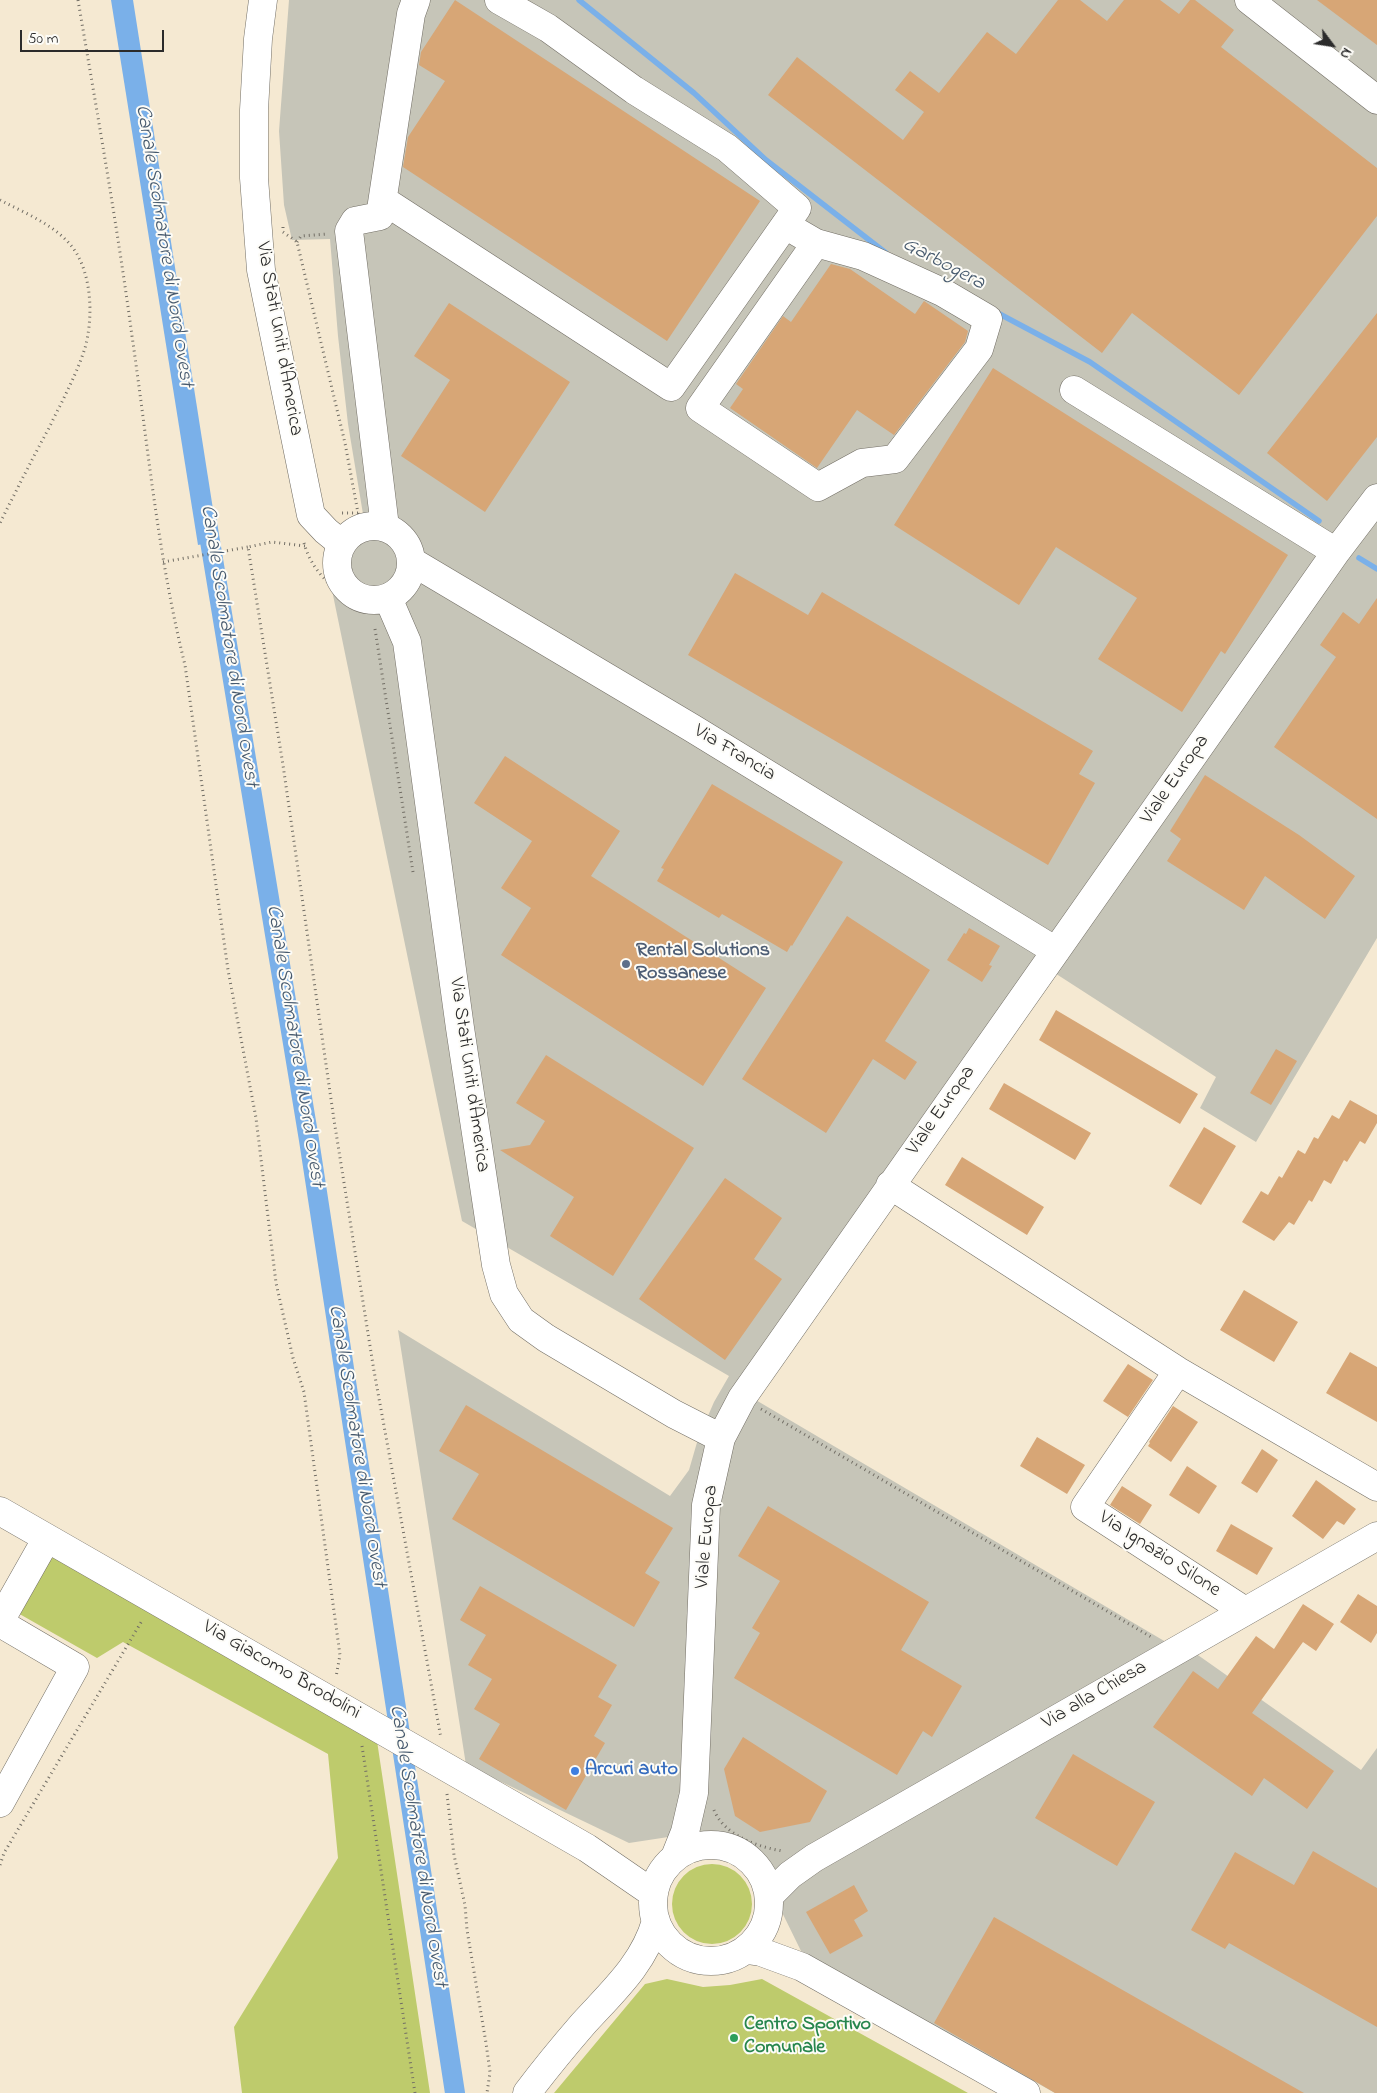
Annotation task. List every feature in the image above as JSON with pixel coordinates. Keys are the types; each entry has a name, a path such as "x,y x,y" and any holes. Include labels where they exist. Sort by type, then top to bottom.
{"street":[{"name":"Via Stati Uniti d'America","path":"263,0 258,39 254,110 254,178 261,270 311,515 342,544"},
{"path":"384,527 351,228 380,216 411,14 416,0"},
{"path":"383,200 671,387 797,208 727,148 634,90 548,28 499,0"},
{"path":"1250,0 1377,100"},
{"path":"785,225 816,243 863,256 942,292 988,319 979,349 896,459 862,463 818,487 700,408 816,243"},
{"path":"1074,390 1336,552"},
{"name":"Viale Europa","path":"673,1859 685,1832 694,1793 706,1505 721,1438 742,1398 890,1185 1336,552 1377,498"},
{"path":"372,526 384,527 395,532 409,550 410,572 398,592 388,598 365,600 354,595 339,578 337,555 342,544 350,535 360,529 372,526"},
{"name":"Via Francia","path":"411,561 692,728 1056,951"},
{"name":"Via Stati Uniti d'America","path":"388,598 407,642 460,1028 496,1265 504,1294 521,1320 546,1338 674,1414 721,1438"},
{"path":"890,1185 1178,1371 1377,1487"},
{"name":"Via Ignazio Silone","path":"1178,1371 1085,1507 1245,1611"},
{"name":"Via Giacomo Brodolini","path":"0,1511 330,1699 586,1848 654,1894"},
{"name":"Via alla Chiesa","path":"768,1908 790,1875 814,1858 1377,1536"},
{"path":"0,1803 76,1667 0,1622 48,1538"},
{"name":"Viale Europa","path":"694,1793 708,1826 722,1846"},
{"path":"527,2093 570,2039 634,1969 651,1939 656,1922 654,1894 657,1882 673,1859 690,1849 705,1845 722,1846 756,1854 765,1879 768,1908 783,1949 802,1967"},
{"name":"Via Giacomo Brodolini","path":"586,1848 624,1860 642,1863 660,1864 673,1859"},
{"name":"Via alla Chiesa","path":"756,1854 798,1862 814,1858"},
{"path":"656,1922 670,1945 681,1954 697,1960 714,1962 731,1959 747,1950 759,1937 768,1908"},
{"path":"747,1950 761,1952 802,1967 1026,2093"},
{"path":"634,1969 664,1957 681,1954"}],"path":[{"path":"78,0 125,282 163,562 173,617 185,664 228,970 256,1118 276,1284 293,1358 304,1392 340,1655 330,1699"},
{"path":"0,200 48,226 69,243 82,263 88,290 90,322 85,346 73,380 0,523"},
{"path":"296,242 301,236 351,228"},
{"path":"163,562 272,542 305,546"},
{"path":"248,547 283,765 334,1120 371,1352 438,1763 447,1800 454,1855 465,1905 467,1930 490,2072 487,2093"},
{"path":"742,1398 1176,1651"},
{"path":"0,1865 4,1853 114,1667 135,1636 153,1598"},
{"path":"362,1718 415,2093"},
{"path":"756,1854 786,1851"}],"shaded area":[{"path":"289,0 1237,0 1377,106 1377,938 1256,1142 1200,1108 1216,1077 1047,968 749,1396 1171,1645 1195,1653 1361,1770 1377,1748 1377,2093 1055,2093 801,1951 750,1847 701,1832 629,1843 466,1765 398,1330 670,1496 689,1470 698,1439 714,1402 729,1376 462,1221 327,566 356,536 364,520 348,424 330,239 292,240 284,205 279,131"},
{"path":"1253,0 1377,0 1377,94"}],"green space":[{"path":"52,1557 59,1558 377,1741 430,2093 242,2093 234,2027 338,1858 328,1754 123,1642 97,1658 16,1612"},
{"path":"712,1864 727,1867 740,1876 749,1889 752,1904 749,1919 740,1932 727,1941 712,1944 697,1941 684,1932 675,1919 672,1904 675,1889 684,1876 697,1867"},
{"name":"Centro Sportivo Comunale","path":"667,1979 703,1987 730,1985 762,1979 968,2093 554,2093 645,1984"}],"water":[{"path":"111,0 133,0 218,541 198,545"}],"building":[{"path":"455,0 760,201 667,341 403,167 408,137 445,81 419,65 421,52"},
{"path":"1058,0 1080,0 1107,21 1124,0 1160,0 1179,14 1190,0 1195,0 1234,30 1221,47 1377,168 1377,216 1239,395 1132,313 1102,353 768,95 797,57 903,140 924,112 895,90 910,71 939,93 987,32 1016,54"},
{"path":"1317,0 1377,0 1377,45"},
{"path":"831,264 850,269 915,314 924,301 968,331 965,342 894,435 857,410 817,468 730,408 743,389 736,384 783,316 791,322"},
{"path":"449,303 570,382 485,512 401,456 450,380 414,356"},
{"path":"1377,313 1377,437 1327,501 1267,453"},
{"path":"993,368 1288,555 1225,654 1221,651 1182,712 1098,659 1137,598 1056,547 1019,605 894,525"},
{"path":"735,573 808,615 822,592 1093,751 1079,774 1095,783 1048,865 688,655"},
{"path":"1377,598 1377,819 1274,747 1336,657 1320,645 1343,612 1359,624"},
{"path":"505,756 620,831 591,876 766,988 703,1086 501,955 531,908 501,888 532,841 474,803"},
{"path":"1205,775 1299,835 1355,876 1325,919 1265,876 1244,910 1167,861 1181,839 1170,831"},
{"path":"712,784 843,862 787,952 722,914 719,918 657,881 664,869 661,868"},
{"path":"847,916 930,970 885,1041 917,1062 905,1080 873,1059 826,1133 742,1079"},
{"path":"969,928 1000,946 989,965 992,966 982,982 947,960"},
{"path":"1056,1010 1198,1094 1180,1124 1039,1040"},
{"path":"1276,1049 1297,1061 1271,1105 1250,1093"},
{"path":"546,1055 694,1148 613,1276 550,1236 574,1197 500,1150 530,1145 545,1121 516,1103"},
{"path":"1004,1083 1091,1133 1075,1160 989,1109"},
{"path":"1350,1100 1377,1115 1377,1123 1365,1144 1360,1141 1347,1162 1344,1160 1331,1184 1324,1180 1312,1202 1309,1200 1294,1225 1289,1222 1274,1241 1242,1222 1261,1191 1268,1195 1279,1176 1282,1178 1298,1150 1305,1154 1314,1137 1318,1139 1332,1115 1339,1119"},
{"path":"1204,1127 1236,1146 1201,1205 1169,1186"},
{"path":"962,1157 1044,1207 1027,1235 945,1185"},
{"path":"725,1178 782,1218 754,1259 782,1279 725,1360 639,1299"},
{"path":"1244,1290 1298,1322 1274,1362 1220,1330"},
{"path":"1350,1352 1377,1367 1377,1422 1326,1393"},
{"path":"1128,1364 1153,1380 1128,1417 1103,1401"},
{"path":"466,1405 673,1528 645,1573 660,1582 634,1627 452,1519 479,1474 439,1451"},
{"path":"1173,1406 1198,1422 1171,1462 1148,1446"},
{"path":"1037,1437 1085,1465 1067,1494 1020,1466"},
{"path":"1262,1449 1278,1460 1257,1493 1241,1483"},
{"path":"1187,1466 1217,1486 1199,1514 1169,1495"},
{"path":"1316,1480 1356,1509 1344,1525 1337,1521 1323,1539 1292,1516"},
{"path":"1122,1486 1152,1505 1140,1524 1110,1505"},
{"path":"768,1506 929,1602 901,1650 962,1686 932,1737 923,1731 897,1775 734,1678 760,1633 752,1628 780,1581 738,1556"},
{"path":"1231,1524 1273,1548 1257,1575 1216,1551"},
{"path":"480,1586 617,1665 598,1697 612,1705 594,1736 605,1743 566,1810 479,1759 500,1724 474,1709 492,1679 468,1665 486,1635 460,1620"},
{"path":"1358,1594 1377,1606 1377,1633 1371,1643 1340,1622"},
{"path":"1303,1604 1334,1624 1316,1651 1303,1642 1252,1713 1334,1771 1307,1809 1264,1778 1252,1796 1153,1727 1193,1671 1218,1689 1256,1636 1274,1649"},
{"path":"743,1737 827,1791 810,1822 760,1832 735,1816 724,1769"},
{"path":"1073,1754 1155,1802 1117,1866 1035,1818"},
{"path":"1313,1851 1377,1888 1377,2027 1229,1943 1225,1949 1191,1930 1235,1852 1294,1885"},
{"path":"854,1885 868,1911 854,1920 863,1936 830,1954 806,1912"},
{"path":"994,1917 1304,2093 1055,2093 934,2023"}],"waterway":[{"name":"Garbogera","path":"579,0 694,93 766,160 886,253"},
{"name":"Garbogera","path":"994,311 1090,362 1319,521"},
{"name":"Canale Scolmatore di Nord Ovest","path":"206,517 309,1140 455,2093"},
{"name":"Garbogera","path":"1359,558 1377,569"}],"place":[{"name":"Rental Solutions Rossanese","path":"626,964"},
{"name":"Arcuri auto","path":"575,1771"},
{"name":"Centro Sportivo Comunale","path":"734,2038"}]}
